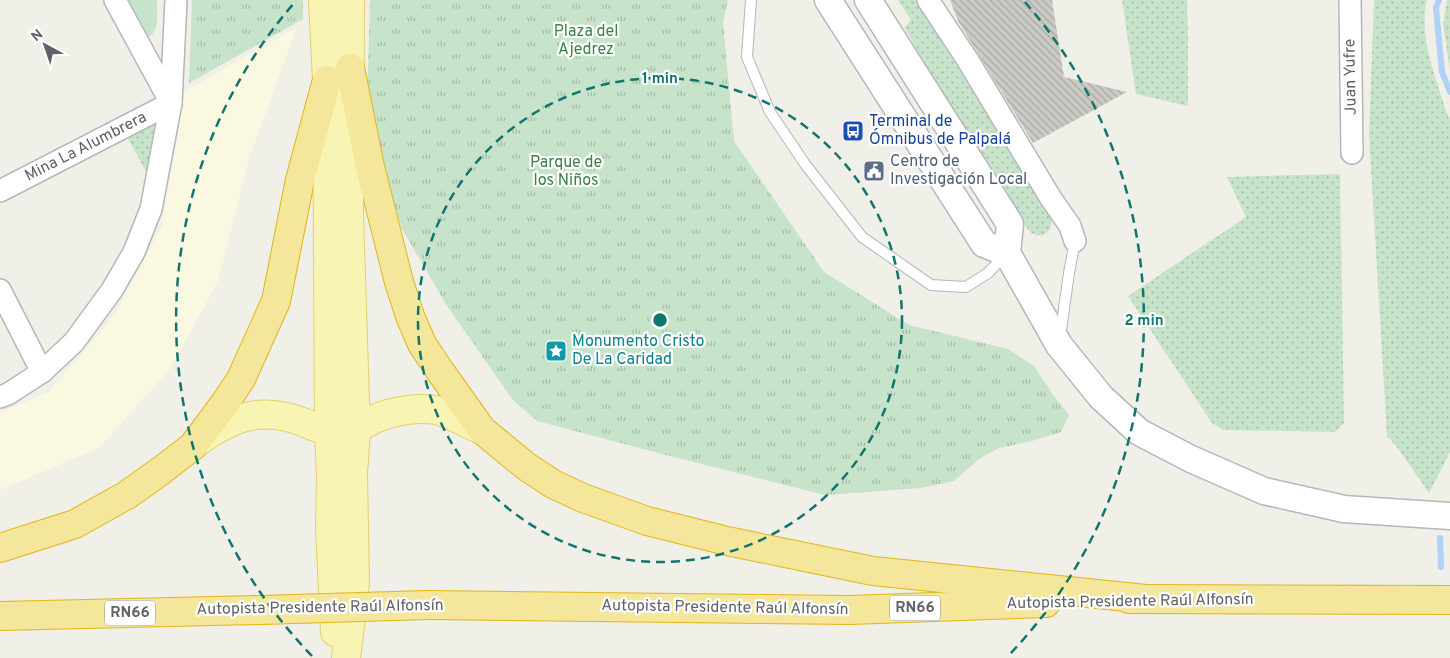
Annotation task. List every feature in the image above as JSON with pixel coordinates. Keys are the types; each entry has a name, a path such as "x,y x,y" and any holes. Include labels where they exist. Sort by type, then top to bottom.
{"highway":[{"path":"338,74 373,177 399,282 410,316 422,344 482,430 526,467 553,484 583,498 647,521 718,539 872,571 1146,599"},
{"path":"0,548 74,524 127,495 193,446 225,403 241,379 276,301 300,180 338,74"},
{"name":"Autopista Presidente Raúl Alfonsín","path":"0,616 428,604 850,610 1146,599 1450,600"}],"main road":[{"path":"323,0 338,74 349,216 342,474 355,584 346,658"},
{"path":"338,74 350,0"},
{"path":"342,438 371,420 385,414 411,409 437,410 482,430"},
{"path":"193,446 229,422 252,415 280,415 302,421 342,438"},
{"path":"336,658 330,528 342,474"}],"street":[{"path":"115,0 171,103"},
{"path":"0,397 8,394 42,372 74,342 112,290 134,252 151,209 171,103 176,0"},
{"path":"828,0 984,244 1007,253"},
{"path":"868,0 1010,224 1007,253 1059,345 1101,397 1139,432 1191,459 1264,491 1344,508 1450,516"},
{"path":"928,0 967,59 1050,197 1070,226 1076,241"},
{"name":"Juan Yufre","path":"1350,0 1352,153"},
{"name":"Mina La Alumbrera","path":"2,186 171,103"},
{"path":"0,290 42,372"}],"lane":[{"path":"750,0 748,57 770,112 805,164 862,237 931,285 966,288 988,273 1007,253"},
{"path":"1059,345 1069,273 1076,241"}],"shaded area":[{"path":"297,27 249,159 218,281 171,368 99,448 0,490 0,412 49,392 115,314 162,226 185,91"}],"green space":[{"path":"123,0 157,0 156,25 153,34 149,37 144,36"},
{"path":"192,0 303,0 303,19 189,83"},
{"name":"Parque de los Niños","path":"370,0 728,0 723,22 734,141 824,272 909,325 1008,349 1034,366 1069,415 1061,432 999,448 979,459 954,481 921,488 825,495 537,421 513,400 447,306 401,227 367,105"},
{"path":"898,0 916,0 1051,217 1051,227 1046,234 1038,235 1029,231 932,77 905,28 911,20"},
{"path":"1122,0 1187,0 1188,106 1136,94"},
{"path":"1374,0 1427,0 1425,14 1426,42 1433,70 1450,120 1450,452 1429,493 1397,447 1387,436 1369,135"},
{"path":"1447,0 1450,0 1450,71 1443,24"},
{"path":"166,112 152,183 125,133"},
{"path":"1340,174 1344,423 1335,432 1223,430 1212,423 1128,296 1246,217 1227,177"}],"building":[{"path":"950,0 1052,0 1064,77 1127,92 1033,143 958,21"}],"waterway":[{"path":"1439,0 1436,8 1442,72 1450,92"},
{"path":"1440,538 1441,567"}],"place":[{"name":"Terminal de Ómnibus de Palpalá","path":"853,131"},
{"name":"Centro de Investigación Local","path":"874,171"},
{"name":"Monumento Cristo De La Caridad","path":"556,351"}],"park label":[{"name":"Plaza del Ajedrez","path":"586,41"}]}
